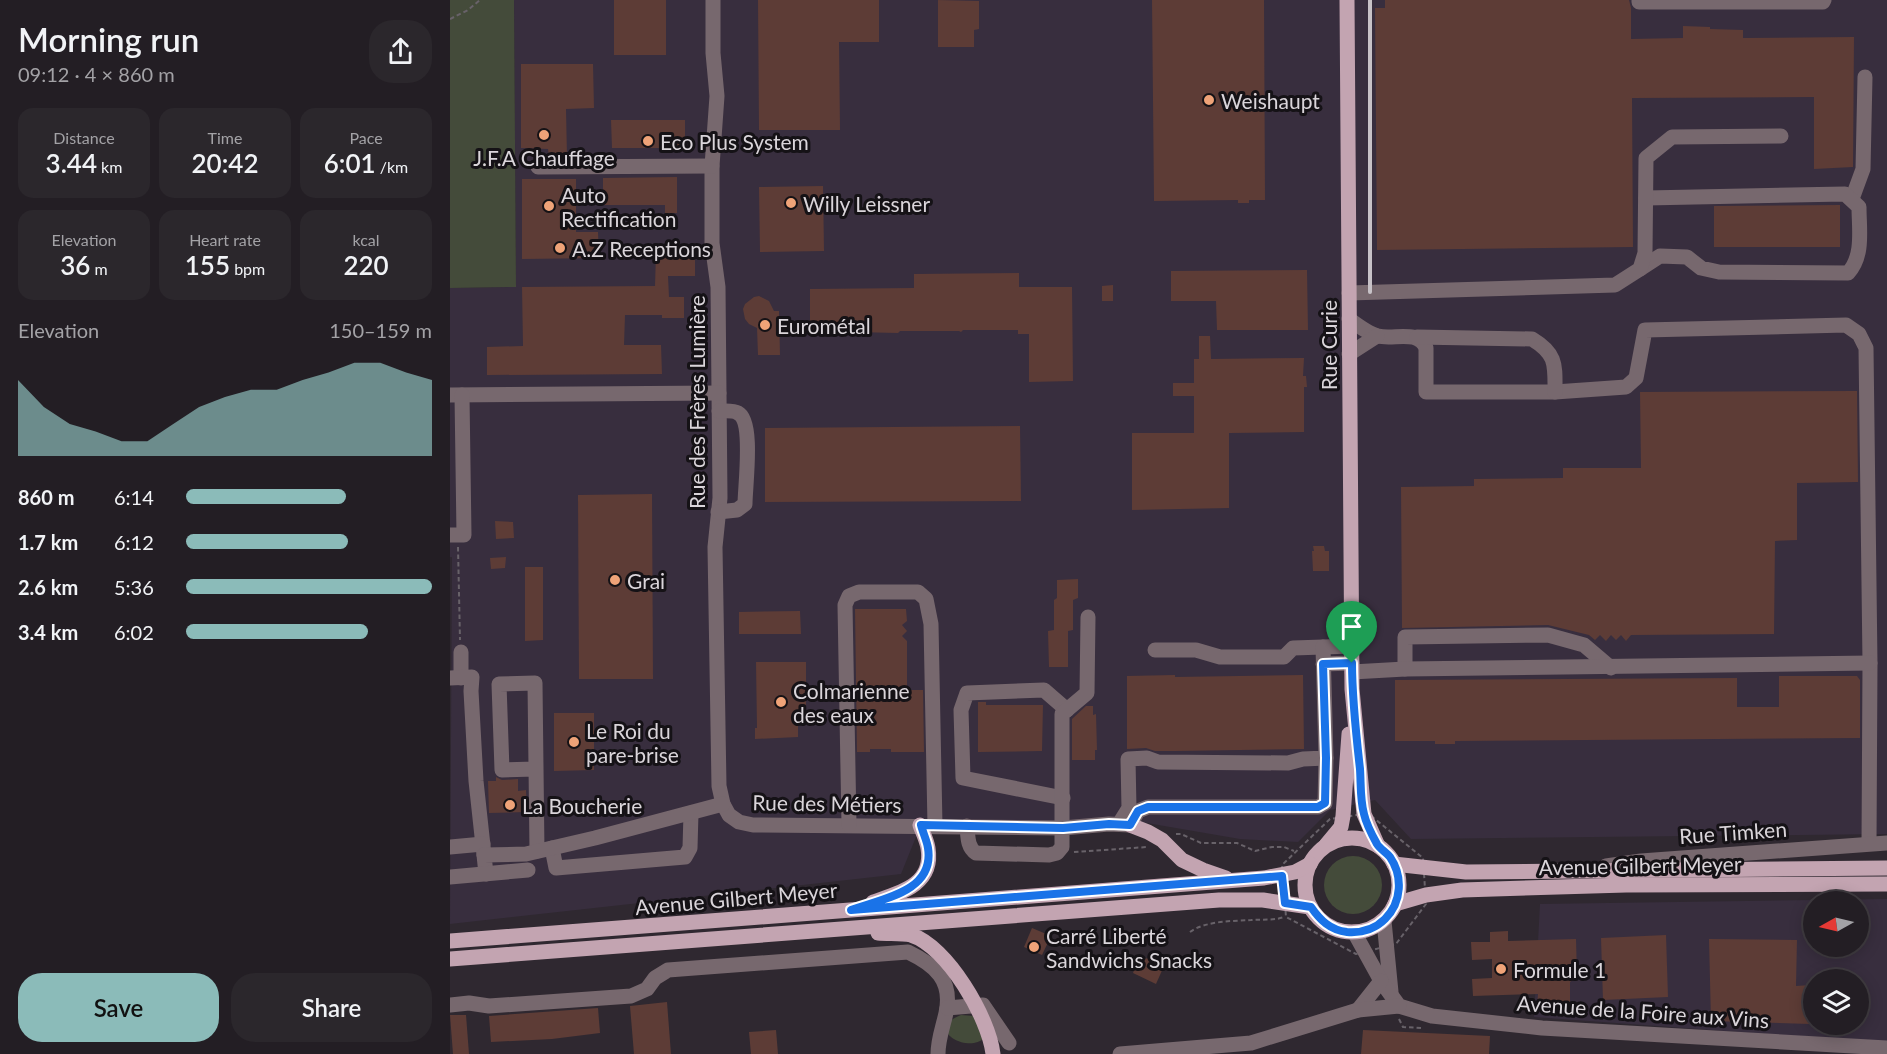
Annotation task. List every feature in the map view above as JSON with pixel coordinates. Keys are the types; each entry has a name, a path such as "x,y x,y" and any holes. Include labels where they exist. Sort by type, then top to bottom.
{"main road":[{"name":"Rue Curie","path":"1321,850 1341,827 1352,689 1347,0"},
{"name":"Rue Curie","path":"1352,689 1364,814 1378,846"},
{"path":"1125,824 1162,840 1182,860 1203,870 1235,880"},
{"path":"851,910 907,891 919,882 927,869 928,825"},
{"path":"1348,838 1364,839 1378,846 1394,864 1399,877 1399,891 1395,904 1384,921 1375,927 1354,933 1328,926 1318,918 1306,893 1306,878 1310,864 1321,850 1334,842 1348,838"},
{"name":"Avenue Gilbert Meyer","path":"450,941 1282,876 1310,864"},
{"name":"Avenue Gilbert Meyer","path":"1394,864 1466,872 1887,868"},
{"name":"Avenue Gilbert Meyer","path":"1395,904 1426,894 1462,890 1626,885 1887,884"},
{"name":"Avenue Gilbert Meyer","path":"450,959 1220,900 1249,899 1286,910 1311,907"},
{"path":"830,929 911,935 937,950 959,979 986,1024 993,1054"}],"street":[{"name":"Rue des Frères Lumière","path":"713,0 713,54 717,96 712,166 712,243 718,287 719,393 718,512 714,547 719,786 723,804"},
{"path":"1639,0 1639,2 1823,2 1824,0"},
{"path":"1852,199 1863,169 1865,77"},
{"path":"1640,268 1645,253 1647,158 1672,137 1781,136"},
{"path":"538,167 712,166"},
{"path":"1349,293 1604,287 1615,285 1660,256 1687,257 1701,268 1719,272 1848,273 1858,256 1859,207 1845,194 1646,198"},
{"path":"1349,319 1377,336 1532,339 1547,348 1553,360 1555,392"},
{"path":"1417,337 1423,341 1426,348 1426,393 1555,392 1626,387 1636,378 1645,330 1846,325 1858,334 1866,348 1870,663 1869,843"},
{"path":"1349,354 1377,336"},
{"path":"454,535 464,535 456,395 719,393"},
{"path":"718,512 737,510 745,504 748,437 744,419 738,413 719,411"},
{"path":"849,825 845,605 849,596 859,592 918,592 926,599 931,624 928,825"},
{"path":"967,826 971,850 976,853 1049,855 1057,853 1062,847 1062,714 1086,693 1088,617"},
{"path":"1405,669 1405,637 1548,635 1584,645 1611,668"},
{"path":"1155,650 1196,650 1220,657 1284,657 1293,648 1352,646"},
{"path":"1125,824 1138,811 1148,807 1318,807 1325,803 1323,647"},
{"path":"461,652 455,678 472,677 476,781 486,874"},
{"path":"1323,664 1352,668 1405,669 1870,663"},
{"path":"535,769 501,770 499,684 535,684 544,850 556,868 685,857 690,848 691,813"},
{"path":"1063,798 963,778 961,710 967,693 1044,690 1067,710"},
{"path":"1125,824 1129,808 1128,759 1147,758 1158,762 1288,763 1303,759 1326,758"},
{"name":"Rue des Métiers","path":"450,847 526,854 723,804 729,815 740,822 753,825 1063,828 1125,824"},
{"name":"Rue Timken","path":"1584,870 1641,861 1887,843"},
{"path":"450,877 528,870"},
{"path":"1384,921 1395,1000"},
{"path":"1354,933 1381,981 1395,1000"},
{"path":"450,1005 469,1003 489,1006 631,996 647,989 655,978 668,970 908,952 923,959 935,969 944,981 949,997 938,1040 938,1054"},
{"path":"1358,1010 1381,981"},
{"name":"Avenue de la Foire aux Vins","path":"1120,1054 1251,1042 1395,1000 1432,1016 1542,1028 1887,1048"},
{"path":"947,1008 983,1005 1009,1043"}],"path":[{"path":"450,19 468,10 480,0"},
{"path":"454,535 461,652"},
{"path":"1370,815 1423,858 1426,904 1396,944 1356,954 1286,910 1282,865 1330,819 1370,815"},
{"path":"1190,932 1196,928 1216,923 1248,920 1275,921 1286,910"}],"shaded area":[{"path":"514,0 1887,0 1887,834 1411,839 1375,800 1330,810 1298,842 1240,839 1141,822 922,822 901,874 450,924 452,557 450,557 450,288 516,287"},
{"path":"1869,899 1887,899 1887,1043 1534,1017 1540,904 1803,900 1803,957 1869,957"}],"green space":[{"path":"450,0 514,0 516,287 450,288"},
{"path":"1347,856 1359,856 1374,864 1382,879 1382,891 1374,906 1359,914 1347,914 1332,906 1324,891 1324,879 1332,864"},
{"path":"961,1015 974,1016 984,1038 977,1042 960,1042 948,1033 946,1027 950,1021"}],"building":[{"path":"614,0 666,0 666,55 614,55"},
{"path":"758,0 879,0 879,42 839,42 840,130 759,130"},
{"path":"938,0 979,1 979,29 974,30 974,47 938,47"},
{"name":"Weishaupt","path":"1152,0 1264,0 1265,200 1249,200 1249,203 1238,203 1238,200 1154,201"},
{"path":"1385,0 1629,0 1631,39 1683,38 1683,26 1743,30 1743,38 1854,37 1853,167 1814,169 1814,97 1632,98 1633,247 1377,250 1375,8 1385,8"},
{"path":"521,64 593,64 594,108 566,109 567,157 549,157 548,149 521,148"},
{"name":"Eco Plus System","path":"611,120 685,120 685,148 612,148"},
{"path":"677,177 677,213 665,213 665,205 603,205 603,178"},
{"path":"522,179 576,179 576,232 598,232 599,258 522,259"},
{"name":"Willy Leissner","path":"823,186 824,251 760,252 759,187"},
{"path":"1840,205 1840,247 1714,247 1714,206"},
{"path":"656,253 695,254 695,276 668,276 669,297 684,297 684,318 662,318 662,315 625,315 624,345 661,345 662,374 487,375 487,347 523,346 522,287 655,286"},
{"path":"1307,270 1308,330 1217,330 1216,301 1171,301 1171,271"},
{"path":"1019,273 1019,287 1072,287 1073,381 1029,382 1029,334 1018,334 1018,330 900,331 898,333 810,331 810,289 914,288 914,274"},
{"path":"1113,285 1113,301 1102,301 1102,286"},
{"name":"Eurométal","path":"759,296 769,301 774,311 779,311 780,355 758,355 757,328 745,319 743,309 745,304"},
{"path":"1199,336 1210,336 1211,359 1304,358 1303,376 1306,376 1307,387 1304,387 1304,432 1229,433 1229,508 1132,510 1132,433 1194,433 1194,396 1173,396 1173,383 1194,383 1194,359 1199,359"},
{"path":"1857,391 1858,482 1797,483 1797,540 1775,541 1774,634 1631,635 1626,641 1621,635 1616,640 1611,635 1606,641 1600,635 1595,640 1589,635 1548,625 1402,628 1401,487 1474,486 1474,479 1563,478 1563,468 1641,468 1640,392"},
{"path":"1020,426 1021,501 765,502 765,428"},
{"name":"Grai","path":"652,494 653,679 579,679 578,495"},
{"path":"495,521 513,522 514,538 496,539"},
{"path":"1313,546 1324,546 1325,551 1329,551 1329,571 1313,571"},
{"path":"506,557 505,568 491,569 490,558"},
{"path":"525,567 543,567 543,640 525,641"},
{"path":"1078,579 1078,598 1073,600 1073,630 1068,631 1068,667 1049,667 1048,631 1054,630 1057,580"},
{"path":"855,609 906,609 907,621 902,625 907,631 902,636 907,641 907,690 923,690 924,752 891,752 891,749 870,749 870,752 857,752"},
{"path":"800,611 801,634 739,634 739,612"},
{"name":"Colmarienne des eaux","path":"756,662 806,662 806,718 798,719 798,737 755,739 755,728 757,728"},
{"path":"1175,675 1175,677 1303,675 1304,749 1155,751 1146,748 1127,749 1127,676"},
{"path":"1779,676 1857,676 1860,680 1860,738 1455,741 1455,744 1435,744 1435,741 1395,741 1395,680 1737,678 1737,707 1779,707"},
{"path":"978,702 986,702 986,705 1043,705 1042,751 978,752"},
{"path":"1086,706 1093,706 1093,715 1096,714 1095,760 1072,760 1072,719"},
{"name":"Le Roi du pare-brise","path":"554,713 594,713 594,770 554,771"},
{"path":"496,777 502,780 518,779 518,791 526,790 527,812 489,813 488,781 496,781"},
{"path":"1032,928 1051,936 1042,955 1024,947"},
{"path":"1508,931 1508,941 1576,939 1577,976 1570,982 1570,1006 1567,1009 1537,1007 1538,994 1473,996 1472,979 1492,978 1492,959 1472,960 1471,942 1490,942 1490,932"},
{"path":"1666,935 1668,997 1603,1000 1601,938"},
{"path":"1709,939 1797,940 1796,986 1803,986 1803,1024 1711,1021"},
{"path":"1168,957 1156,984 1133,973 1138,959"},
{"path":"667,1002 671,1054 634,1054 630,1006"},
{"path":"598,1008 600,1033 552,1039 491,1042 489,1016"},
{"path":"450,1015 466,1015 469,1054 453,1054"},
{"path":"776,1030 778,1054 751,1054 749,1032"},
{"path":"1363,1030 1490,1036 1489,1054 1361,1054"}],"railway":[{"path":"1370,0 1370,292"}],"place":[{"name":"Weishaupt","path":"1209,100"},
{"name":"J.F.A Chauffage","path":"544,135"},
{"name":"Eco Plus System","path":"648,141"},
{"name":"Willy Leissner","path":"791,203"},
{"name":"Auto Rectification","path":"549,206"},
{"name":"A.Z Receptions","path":"560,248"},
{"name":"Eurométal","path":"765,325"},
{"name":"Grai","path":"615,580"},
{"name":"Colmarienne des eaux","path":"781,702"},
{"name":"Le Roi du pare-brise","path":"574,742"},
{"name":"La Boucherie","path":"510,805"},
{"name":"Carré Liberté Sandwichs Snacks","path":"1034,947"},
{"name":"Formule 1","path":"1501,969"}],"route":[{"path":"1352,663 1352,689 1364,814 1378,846 1394,864 1399,877 1399,891 1395,904 1384,921 1375,927 1354,933 1341,931 1328,926 1318,918 1311,907 1285,903 1282,876 851,910 907,891 919,882 927,869 928,849 921,825 1063,828 1109,824 1130,825 1138,811 1148,807 1318,807 1325,803 1323,664 1352,663"}]}
